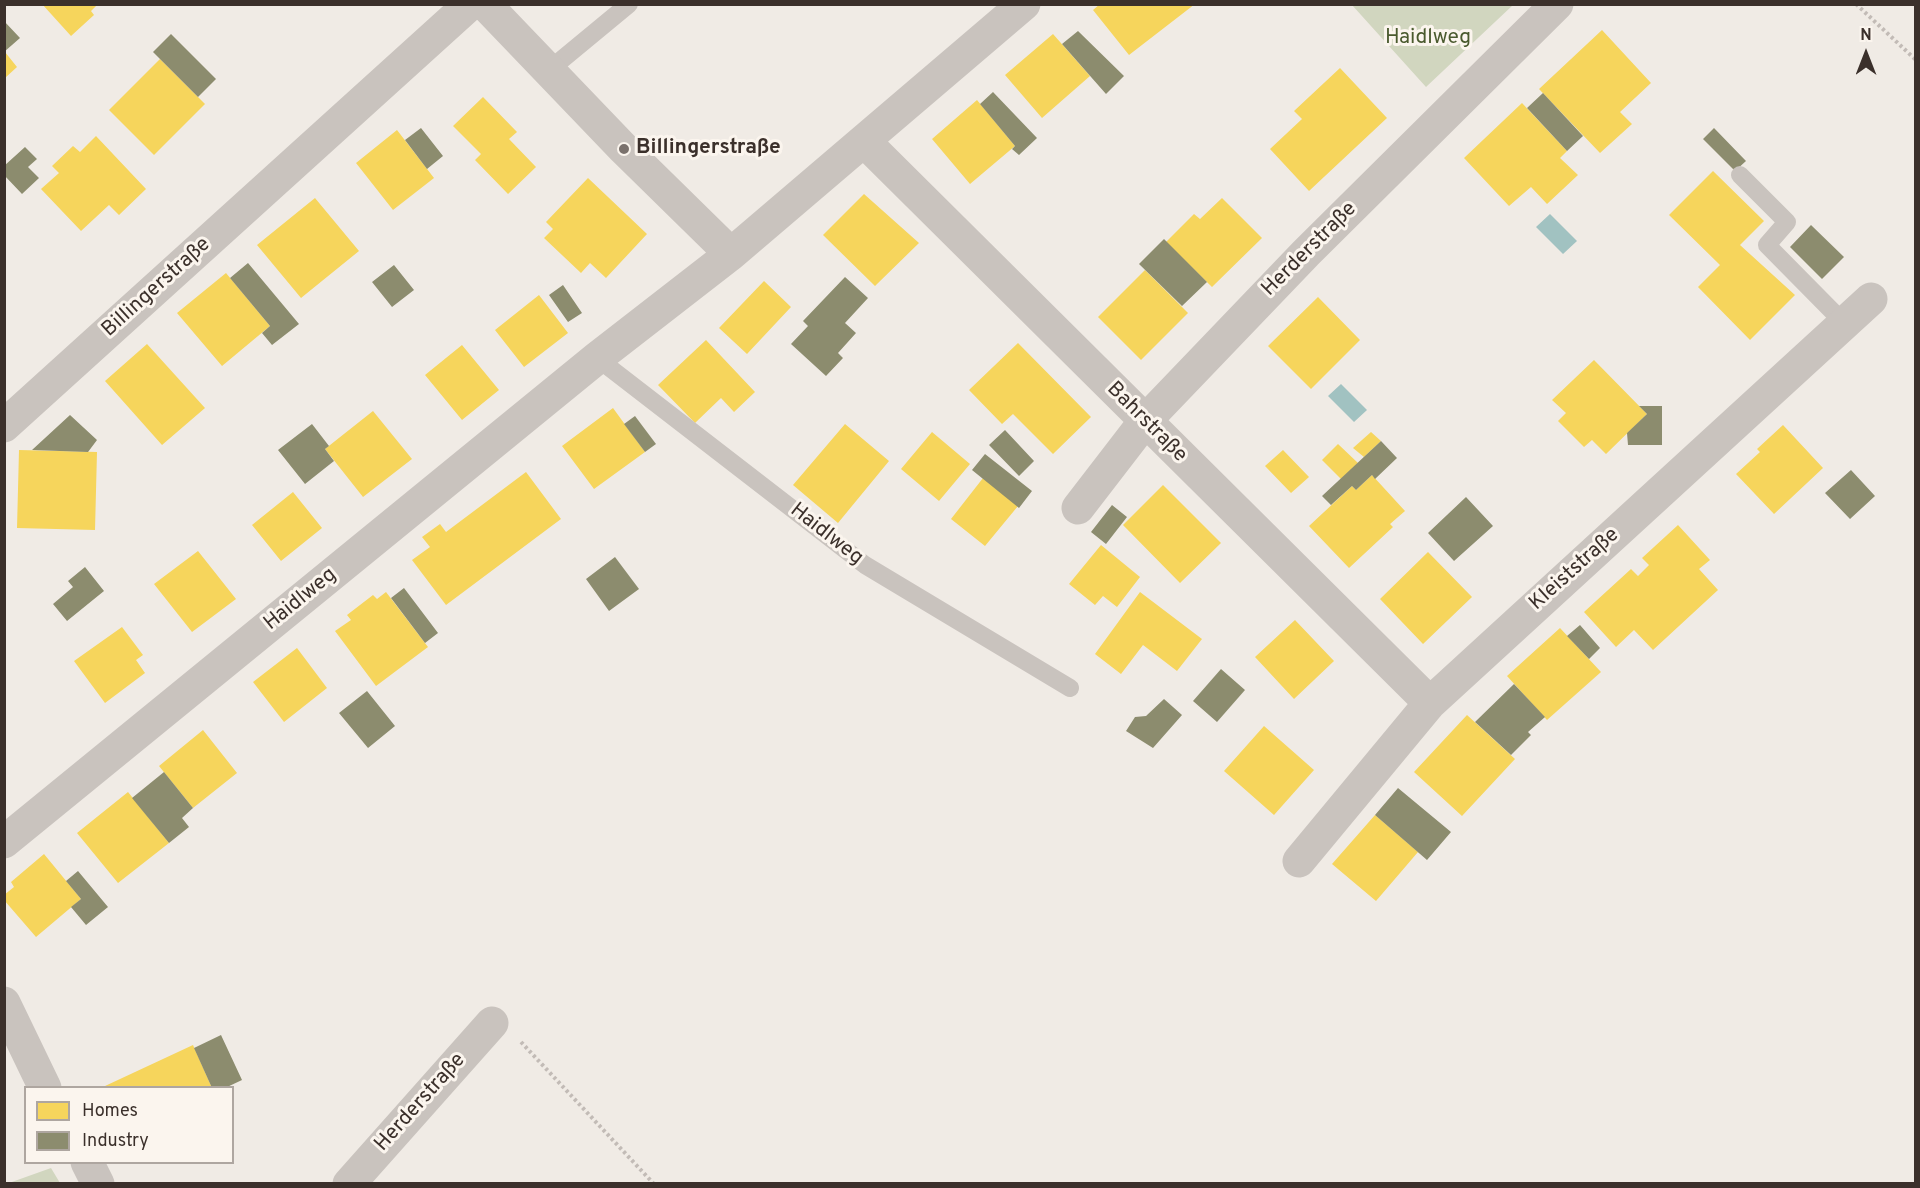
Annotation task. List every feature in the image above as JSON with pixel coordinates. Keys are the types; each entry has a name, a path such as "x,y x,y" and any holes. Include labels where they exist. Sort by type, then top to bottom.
{"street":[{"name":"Billingerstraße","path":"4,426 470,4"},
{"path":"485,4 548,71 731,254"},
{"name":"Haidlweg","path":"4,842 597,358 731,254 1024,4"},
{"name":"Herderstraße","path":"1078,508 1144,421 1306,253 1557,4"},
{"name":"Bahrstraße","path":"864,141 1430,703"},
{"name":"Kleiststraße","path":"1299,861 1430,703 1871,300"},
{"path":"4,1003 44,1086"},
{"name":"Herderstraße","path":"349,1184 492,1023"},
{"path":"88,1164 98,1184"}],"lane":[{"path":"548,71 629,4"},
{"path":"1740,175 1787,222 1767,245 1845,324"},
{"name":"Haidlweg","path":"597,358 864,565 1070,688"}],"path":[{"path":"1856,4 1916,60"},
{"path":"492,1023 514,1035 654,1184"}],"green space":[{"name":"Haidlweg","path":"1352,5 1513,5 1426,87"},
{"path":"51,1168 60,1183 9,1183"}],"water":[{"path":"1550,214 1577,241 1563,254 1536,227"},
{"path":"1341,384 1367,410 1354,422 1328,396"}],"building: Homes":[{"path":"42,4 98,4 91,11 94,15 71,36"},
{"path":"1100,4 1195,4 1129,55 1093,10"},
{"path":"1602,30 1651,83 1620,112 1632,124 1600,153 1539,89"},
{"path":"1053,34 1090,76 1042,118 1005,75"},
{"path":"5,52 17,67 5,78"},
{"path":"160,59 205,104 154,155 109,110"},
{"path":"1340,68 1387,118 1309,191 1270,149 1302,119 1294,111"},
{"path":"483,97 517,132 509,139 536,167 508,194 475,160 481,154 453,126"},
{"path":"977,100 1015,146 970,184 932,139"},
{"path":"1522,103 1567,151 1560,158 1578,175 1547,204 1531,187 1509,206 1464,158"},
{"path":"397,130 434,178 393,210 356,163"},
{"path":"96,136 146,189 119,215 109,205 81,231 41,189 59,173 52,166 73,146 80,152"},
{"path":"1713,171 1764,221 1740,245 1795,295 1750,340 1698,287 1720,265 1669,215"},
{"path":"588,178 647,234 606,278 590,263 581,273 544,238 553,229 546,222"},
{"path":"864,194 919,243 875,286 823,235"},
{"path":"315,198 359,251 301,298 257,245"},
{"path":"1222,198 1262,238 1212,287 1166,242 1194,214 1200,219"},
{"path":"1145,270 1188,313 1141,360 1098,317"},
{"path":"226,273 270,326 222,366 177,313"},
{"path":"764,281 791,307 747,354 719,328"},
{"path":"539,295 568,333 524,367 495,330"},
{"path":"1318,297 1360,340 1311,389 1268,346"},
{"path":"706,340 755,392 734,412 721,398 695,423 658,385"},
{"path":"1018,343 1091,417 1053,454 1013,414 1002,424 969,390"},
{"path":"147,344 205,408 162,445 105,381"},
{"path":"462,345 499,390 462,420 425,375"},
{"path":"1594,360 1647,414 1606,454 1592,440 1584,447 1558,421 1566,413 1552,400"},
{"path":"613,408 645,452 594,489 562,446"},
{"path":"373,411 412,459 363,497 325,449"},
{"path":"845,424 889,461 838,523 793,485"},
{"path":"1783,425 1823,468 1774,514 1736,474 1760,452 1757,449"},
{"path":"932,432 970,464 939,501 901,469"},
{"path":"1371,432 1381,441 1364,457 1353,448"},
{"path":"1338,444 1358,463 1341,479 1322,460"},
{"path":"19,450 97,452 95,530 17,528"},
{"path":"1283,450 1309,477 1291,493 1265,466"},
{"path":"526,472 561,519 446,605 412,560 430,547 422,537 440,524 446,532"},
{"path":"1372,475 1405,511 1390,524 1393,527 1349,568 1309,526 1352,486 1356,490"},
{"path":"983,478 1018,506 985,546 951,519"},
{"path":"1163,485 1221,543 1180,583 1123,525"},
{"path":"293,492 322,528 281,561 252,525"},
{"path":"1678,525 1710,560 1699,569 1718,590 1653,650 1634,630 1616,647 1584,612 1631,569 1638,576 1649,565 1642,558"},
{"path":"1101,545 1140,577 1117,607 1103,596 1095,605 1069,584"},
{"path":"198,551 236,599 192,632 154,584"},
{"path":"1428,552 1472,597 1423,644 1380,599"},
{"path":"386,592 428,647 376,686 335,631 351,620 347,615 373,595 377,599"},
{"path":"1140,592 1202,639 1177,671 1143,645 1121,674 1095,654"},
{"path":"1295,620 1334,661 1294,699 1255,657"},
{"path":"122,627 143,655 136,660 145,673 105,703 74,661"},
{"path":"1560,628 1601,672 1547,720 1507,676"},
{"path":"297,648 327,688 284,722 253,682"},
{"path":"1467,715 1515,759 1462,816 1414,772"},
{"path":"1264,726 1314,770 1274,815 1224,771"},
{"path":"203,730 237,773 193,808 159,766"},
{"path":"128,792 169,843 118,883 77,833"},
{"path":"1375,815 1418,852 1376,901 1332,864"},
{"path":"44,854 81,899 36,937 4,900 4,895 14,887 11,882"},
{"path":"193,1045 211,1086 105,1086"}],"building: Industry":[{"path":"4,21 20,38 4,52"},
{"path":"1078,31 1124,76 1106,94 1062,44"},
{"path":"171,34 216,79 198,97 153,52"},
{"path":"993,92 1037,138 1019,155 1012,149 1015,146 980,104"},
{"path":"1543,93 1583,136 1567,151 1527,108"},
{"path":"421,128 443,156 427,169 405,140"},
{"path":"1714,128 1746,161 1735,171 1703,139"},
{"path":"25,147 37,159 28,167 39,178 22,194 4,175 4,166"},
{"path":"1811,225 1844,257 1822,279 1790,247"},
{"path":"1164,239 1207,282 1182,306 1139,264"},
{"path":"248,263 299,324 272,345 262,333 270,326 230,278"},
{"path":"394,265 414,290 392,307 372,282"},
{"path":"845,277 868,298 845,323 856,333 838,353 843,358 826,376 791,344 808,326 803,321"},
{"path":"563,285 582,313 568,322 549,295"},
{"path":"1639,406 1662,406 1662,445 1628,445 1627,433 1647,414"},
{"path":"70,415 97,440 88,452 32,450"},
{"path":"635,416 656,444 645,452 624,424"},
{"path":"312,424 329,446 325,449 334,461 305,484 278,450"},
{"path":"1005,430 1034,461 1019,476 989,445"},
{"path":"1381,441 1397,458 1375,479 1372,475 1356,490 1352,486 1331,505 1322,496"},
{"path":"985,454 1032,491 1019,508 972,470"},
{"path":"1851,470 1875,496 1850,519 1825,493"},
{"path":"1466,497 1493,526 1454,561 1428,533"},
{"path":"1112,505 1127,517 1106,544 1091,532"},
{"path":"615,557 639,589 609,611 586,579"},
{"path":"85,567 104,591 67,621 53,604 73,587 68,581"},
{"path":"404,588 438,633 425,643 391,598"},
{"path":"1580,625 1600,648 1589,659 1567,636"},
{"path":"1221,669 1245,690 1217,722 1193,701"},
{"path":"1514,684 1545,717 1528,732 1531,735 1511,755 1475,722"},
{"path":"367,691 395,726 368,748 339,713"},
{"path":"1164,699 1182,715 1153,748 1126,731 1135,717 1146,716"},
{"path":"164,772 193,808 182,818 189,827 169,843 132,798"},
{"path":"1398,788 1451,832 1427,860 1375,815"},
{"path":"78,871 108,907 86,925 71,907 81,899 66,881"},
{"path":"221,1035 242,1080 229,1086 211,1086 194,1048"}],"place":[{"name":"Billingerstraße","path":"624,149"}]}
